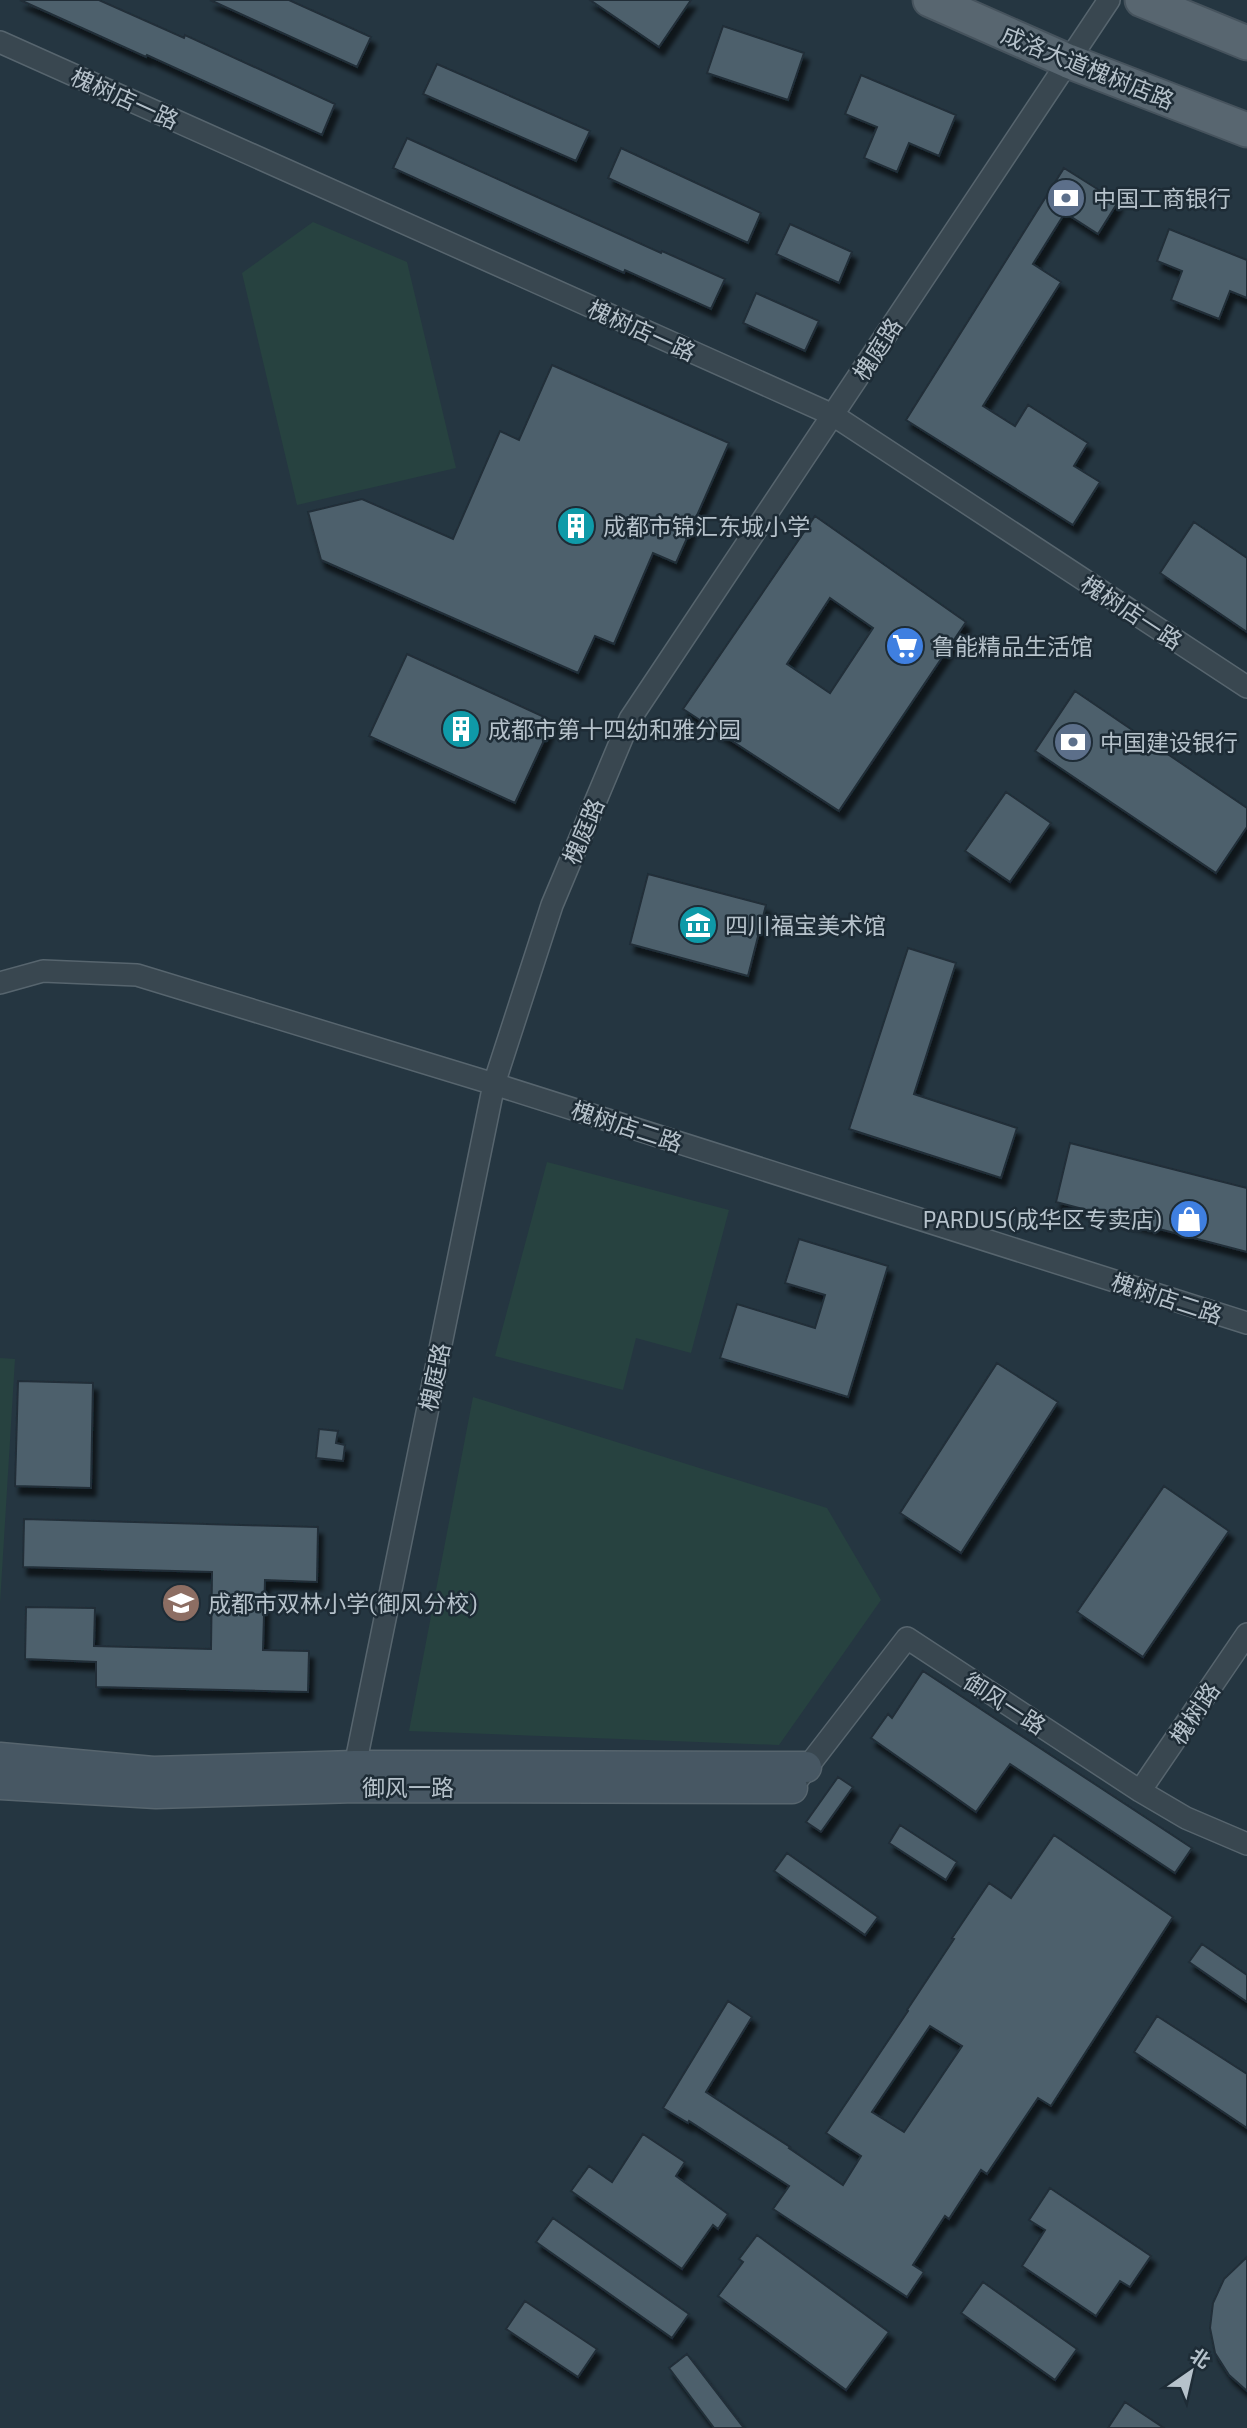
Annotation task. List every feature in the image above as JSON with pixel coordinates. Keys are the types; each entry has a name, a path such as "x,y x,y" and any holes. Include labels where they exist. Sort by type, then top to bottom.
{"main road":[{"name":"成洛大道槐树店路","path":"930,0 1068,61 1247,130"},
{"path":"1142,0 1247,43"},
{"name":"御风一路","path":"0,1758 153,1772 356,1777 799,1778"},
{"name":"御风一路","path":"0,1784 156,1793 356,1777"}],"street":[{"name":"槐庭路","path":"356,1777 494,1084 552,905 630,719 1109,0"},
{"name":"槐树店一路","path":"0,42 833,415 1247,687"},
{"name":"槐树店二路","path":"0,982 44,971 136,975 494,1084 1247,1324"},
{"name":"槐树路","path":"1140,1791 1247,1634"},
{"name":"御风一路","path":"799,1778 907,1638 1140,1791 1186,1818 1247,1844"}],"green space":[{"path":"313,222 407,262 456,468 297,505 242,273"},
{"path":"547,1162 729,1210 691,1353 636,1338 623,1390 495,1356"},
{"path":"0,1358 15,1359 0,1604"},
{"path":"473,1397 827,1508 881,1600 779,1745 409,1731"}],"building":[{"path":"20,0 99,0 184,38 185,35 335,104 322,135"},
{"path":"210,0 289,0 371,37 357,67"},
{"path":"590,0 691,0 659,47"},
{"path":"723,26 804,53 788,100 707,73"},
{"path":"437,64 590,131 576,161 423,94"},
{"path":"861,75 956,115 939,156 909,143 897,172 864,158 877,127 845,114"},
{"path":"407,138 661,253 662,251 725,279 711,309 625,270 624,273 393,168"},
{"path":"621,148 761,213 748,243 608,178"},
{"path":"1064,168 1118,202 1098,234 1065,213 1033,264 1061,282 983,406 1015,426 1028,405 1088,443 1074,466 1100,482 1073,525 906,420"},
{"path":"790,224 852,252 839,283 776,254"},
{"path":"1169,229 1247,260 1247,298 1230,291 1219,319 1171,300 1182,271 1157,261"},
{"path":"756,293 819,321 805,351 743,323"},
{"name":"成都市锦汇东城小学","path":"552,365 729,443 676,563 653,553 614,644 595,636 578,673 321,560 308,512 362,499 453,539 500,431 519,440"},
{"name":"鲁能精品生活馆","path":"815,516 966,622 839,811 683,709","holes":["830,598 873,628 830,693 787,664"]},
{"path":"1194,522 1247,558 1247,632 1160,573"},
{"name":"成都市第十四幼和雅分园","path":"407,654 553,721 515,803 369,736"},
{"path":"1075,691 1247,808 1247,827 1216,873 1035,751"},
{"path":"1006,792 1051,823 1010,882 965,851"},
{"name":"四川福宝美术馆","path":"648,874 766,905 748,976 630,944"},
{"path":"908,948 956,963 914,1094 1017,1128 1001,1178 849,1129"},
{"path":"1070,1143 1247,1188 1247,1252 1056,1202"},
{"path":"799,1239 888,1266 848,1397 720,1358 737,1304 815,1328 825,1295 785,1283"},
{"path":"997,1363 1058,1402 961,1553 900,1513"},
{"path":"18,1381 93,1383 91,1488 15,1486"},
{"path":"319,1429 338,1431 336,1443 345,1445 343,1461 316,1458"},
{"path":"1164,1486 1229,1531 1143,1657 1077,1612"},
{"path":"24,1519 318,1527 317,1582 265,1580 263,1650 309,1651 308,1692 96,1687 96,1662 25,1659 26,1607 95,1608 94,1646 211,1649 212,1572 23,1567"},
{"path":"923,1671 1192,1848 1175,1873 1010,1764 976,1812 871,1738 888,1714 892,1718"},
{"path":"838,1777 853,1787 821,1832 806,1822"},
{"path":"900,1825 957,1862 946,1880 889,1843"},
{"path":"1054,1835 1173,1917 1051,2106 1038,2098 987,2174 981,2170 949,2219 945,2216 913,2265 924,2272 907,2297 773,2209 789,2186 689,2121 688,2123 663,2108 728,2001 752,2017 706,2092 843,2185 861,2156 826,2133 989,1883 1011,1898","holes":["930,2026 962,2046 904,2132 872,2112"]},
{"path":"787,1853 878,1917 865,1935 774,1871"},
{"path":"1202,1944 1247,1975 1247,2002 1189,1962"},
{"path":"1157,2016 1247,2074 1247,2128 1134,2052"},
{"path":"643,2134 685,2162 676,2176 728,2214 718,2229 713,2225 682,2269 571,2191 589,2166 612,2182"},
{"path":"1050,2188 1151,2256 1130,2287 1120,2281 1096,2316 1022,2266 1045,2230 1029,2220"},
{"path":"553,2218 689,2314 672,2338 536,2242"},
{"path":"757,2235 889,2332 846,2390 718,2296 743,2262 739,2259"},
{"path":"1247,2257 1247,2391 1229,2375 1215,2353 1210,2328 1213,2303 1224,2279"},
{"path":"983,2282 1077,2349 1055,2380 961,2313"},
{"path":"525,2301 597,2349 578,2377 506,2329"},
{"path":"687,2354 744,2428 714,2428 669,2368"},
{"path":"1125,2402 1164,2428 1108,2428"}],"place":[{"name":"中国工商银行","path":"1066,198"},
{"name":"成都市锦汇东城小学","path":"576,526"},
{"name":"鲁能精品生活馆","path":"905,646"},
{"name":"成都市第十四幼和雅分园","path":"461,729"},
{"name":"中国建设银行","path":"1073,742"},
{"name":"四川福宝美术馆","path":"698,925"},
{"name":"PARDUS(成华区专卖店)","path":"1189,1219"},
{"name":"成都市双林小学(御风分校)","path":"181,1603"}]}
